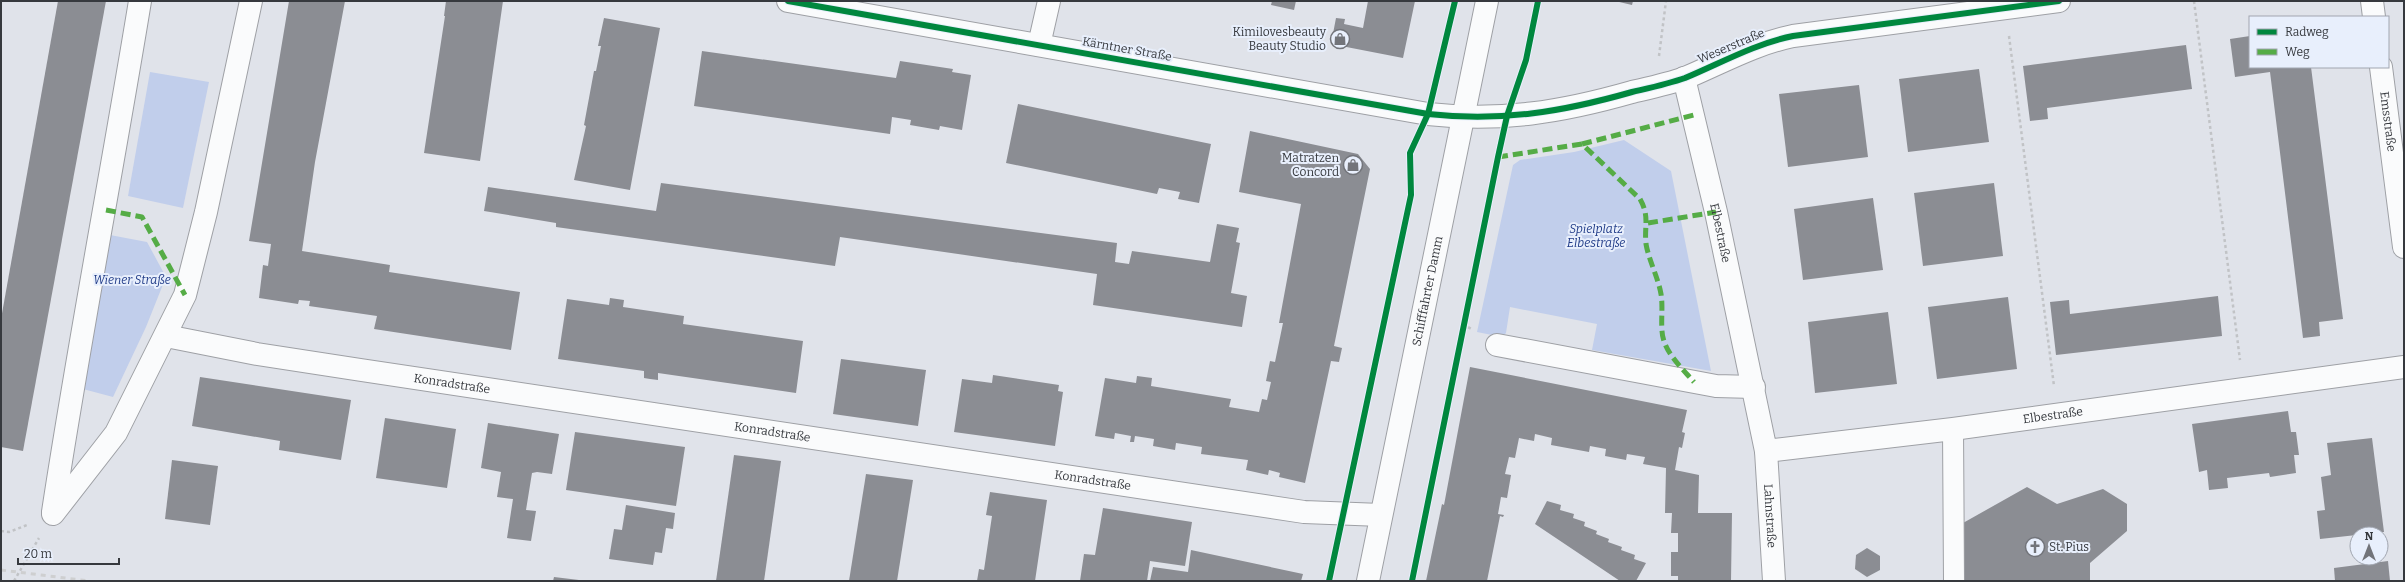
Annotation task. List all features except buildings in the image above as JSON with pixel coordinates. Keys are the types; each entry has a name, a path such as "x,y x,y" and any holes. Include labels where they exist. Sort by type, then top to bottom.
{"street":[{"path":"53,514 67,423 106,210 140,1"},
{"path":"53,514 116,433 166,336 185,294 206,212 251,1"},
{"name":"Kärntner Straße","path":"788,1 1420,113 1463,118"},
{"path":"1039,45 1048,1"},
{"name":"Schifffahrter Damm","path":"1368,581 1487,1"},
{"name":"Weserstraße","path":"1463,118 1548,113 1684,78 1748,49 1775,40 2014,5 2059,1"},
{"path":"2372,1 2374,16"},
{"name":"Emsstraße","path":"2381,68 2404,247"},
{"name":"Elbestraße","path":"1684,78 1697,126 1754,387 1766,451 1953,429 2404,367"},
{"name":"Konradstraße","path":"166,336 309,362 1304,512 1381,515"},
{"path":"1497,344 1716,386 1754,387"},
{"name":"Lahnstraße","path":"1766,451 1774,581"}],"lane":[{"path":"1953,429 1954,581"}],"path":[{"path":"1655,86 1666,1"},
{"path":"2194,1 2244,390"},
{"path":"2014,5 2057,415"},
{"path":"14,581 53,514"}],"green space":[{"path":"150,72 209,82 183,208 128,196"},
{"name":"Spielplatz Elbestraße","path":"1624,140 1671,171 1711,371 1592,350 1597,324 1510,307 1506,333 1502,337 1477,332 1513,165 1520,160 1574,152"},
{"name":"Wiener Straße","path":"110,235 147,242 166,277 146,327 113,397 83,389"}],"railway":[{"path":"1,570 89,581"}],"marked path":[{"path":"1582,144 1694,115"},
{"path":"1498,157 1582,144 1640,199 1646,216 1647,250 1661,294 1663,338 1669,352 1678,365 1694,382"},
{"path":"106,210 142,217 185,295"},
{"path":"1648,223 1716,212"}],"cycle path":[{"path":"788,1 1428,114 1481,117 1531,114 1556,110 1665,84 1685,78 1751,49 1779,39 1793,36 2059,1"},
{"path":"1329,581 1411,195 1410,153 1428,114 1455,1"},
{"path":"1412,581 1498,157 1507,116 1526,60 1538,1"}],"place":[{"name":"Kimilovesbeauty Beauty Studio","path":"1340,39"},
{"name":"Matratzen Concord","path":"1353,165"},
{"name":"St. Pius","path":"2035,547"}]}
